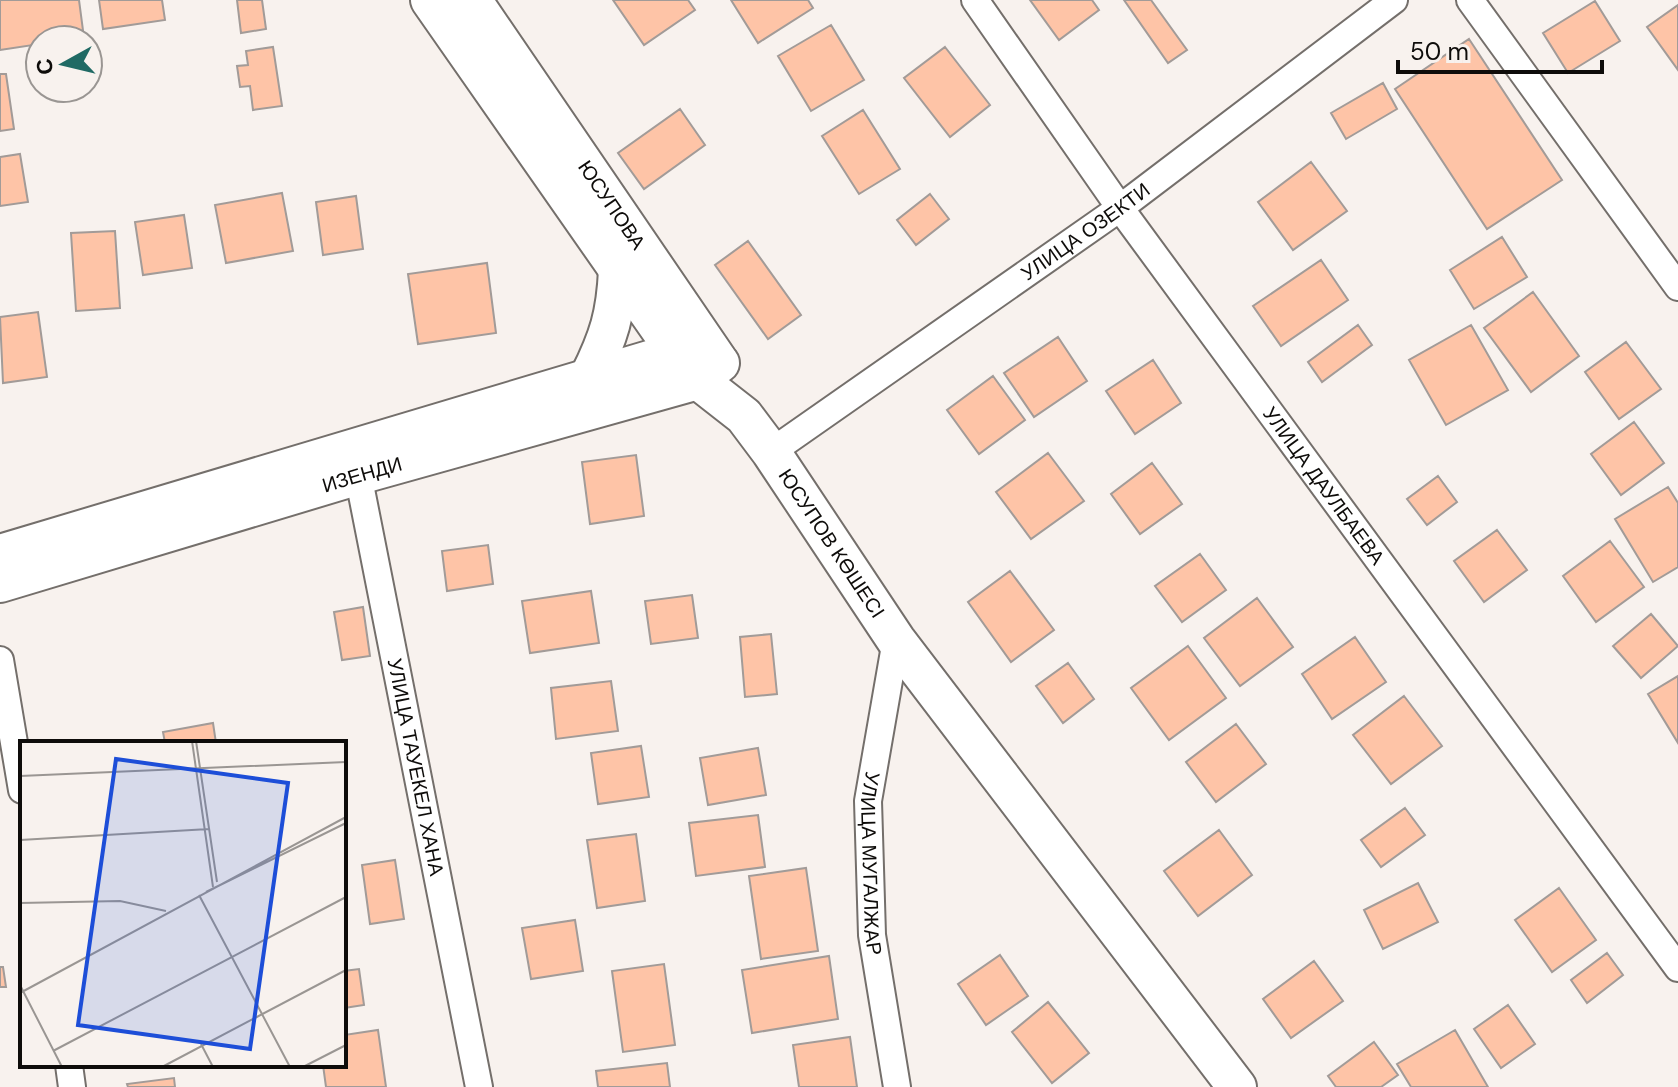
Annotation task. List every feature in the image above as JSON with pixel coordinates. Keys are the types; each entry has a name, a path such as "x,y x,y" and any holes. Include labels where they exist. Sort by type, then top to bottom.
{"street":[{"path":"430,0 618,270 699,359"},
{"name":"ЮСУПОВА","path":"472,0 699,359 744,416"},
{"name":"УЛИЦА ДАУЛБАЕВА","path":"975,0 1120,208 1678,968"},
{"name":"УЛИЦА ОЗЕКТИ","path":"771,452 1120,208 1394,0"},
{"path":"1470,0 1678,287"},
{"path":"589,377 617,308 618,270"},
{"name":"ИЗЕНДИ","path":"0,583 356,462 589,377 699,359"},
{"name":"ИЗЕНДИ","path":"0,554 356,462 699,359"},
{"name":"ЮСУПОВ КӨШЕСІ","path":"744,416 896,640 1237,1087"},
{"name":"УЛИЦА ТАУЕКЕЛ ХАНА","path":"356,462 479,1087"},
{"name":"УЛИЦА МУГАЛЖАР","path":"896,640 868,801 872,935 897,1087"},
{"path":"0,660 20,778"},
{"path":"69,1067 72,1087"}],"building":[{"path":"0,0 79,0 82,24 24,24 24,46 0,50"},
{"path":"99,0 162,0 165,20 104,29"},
{"path":"237,0 262,0 266,29 241,33"},
{"path":"613,0 688,0 695,10 644,45"},
{"path":"731,0 808,0 813,8 758,43"},
{"path":"1030,0 1092,0 1099,10 1059,40"},
{"path":"1124,0 1151,0 1187,50 1168,63"},
{"path":"1595,1 1620,41 1568,73 1543,33"},
{"path":"1678,5 1678,70 1647,27"},
{"path":"831,25 864,80 811,111 778,56"},
{"path":"1469,39 1562,180 1487,229 1395,89"},
{"path":"273,47 282,106 253,110 250,86 240,87 237,66 248,65 246,51"},
{"path":"945,47 990,105 950,137 904,78"},
{"path":"0,74 6,74 14,129 0,131"},
{"path":"1383,83 1397,109 1346,139 1331,113"},
{"path":"680,109 705,145 644,189 618,153"},
{"path":"863,110 900,169 859,194 822,136"},
{"path":"20,154 28,202 0,206 0,157"},
{"path":"1311,162 1347,211 1293,250 1258,202"},
{"path":"282,193 293,251 226,263 215,205"},
{"path":"930,194 949,219 916,245 897,220"},
{"path":"356,196 363,249 323,255 316,202"},
{"path":"184,215 192,268 143,275 135,222"},
{"path":"115,231 120,308 76,311 71,233"},
{"path":"1502,237 1527,277 1474,309 1450,270"},
{"path":"748,241 801,315 768,339 715,265"},
{"path":"1321,260 1348,300 1281,346 1253,306"},
{"path":"487,263 496,333 418,344 408,274"},
{"path":"1533,292 1579,356 1531,392 1484,328"},
{"path":"38,312 47,377 3,383 0,317"},
{"path":"1358,325 1372,345 1322,382 1308,362"},
{"path":"1471,325 1508,390 1446,425 1409,360"},
{"path":"1058,337 1087,381 1034,417 1004,373"},
{"path":"1626,342 1661,389 1619,419 1585,372"},
{"path":"1153,360 1181,403 1135,434 1106,391"},
{"path":"993,376 1025,420 979,454 947,410"},
{"path":"1634,422 1664,463 1621,495 1591,454"},
{"path":"1048,453 1084,501 1031,539 996,492"},
{"path":"636,455 644,516 590,524 582,462"},
{"path":"1152,463 1182,504 1140,534 1111,494"},
{"path":"1438,476 1457,502 1427,525 1407,499"},
{"path":"1668,487 1678,503 1678,567 1653,582 1615,519"},
{"path":"1497,530 1527,570 1484,602 1454,561"},
{"path":"1610,541 1644,587 1596,622 1563,576"},
{"path":"488,545 493,584 447,591 442,551"},
{"path":"1200,554 1226,590 1182,622 1155,586"},
{"path":"1010,571 1054,630 1011,662 968,602"},
{"path":"591,591 599,643 530,653 522,601"},
{"path":"692,595 698,638 651,644 645,601"},
{"path":"1257,598 1293,647 1240,686 1204,638"},
{"path":"363,607 370,656 342,660 334,612"},
{"path":"1651,614 1678,646 1641,678 1613,646"},
{"path":"771,634 777,694 745,697 740,637"},
{"path":"1355,637 1386,682 1332,719 1302,674"},
{"path":"1188,646 1226,698 1169,740 1131,688"},
{"path":"1068,663 1094,699 1063,723 1036,686"},
{"path":"1678,676 1678,743 1648,694"},
{"path":"611,681 618,731 556,739 551,688"},
{"path":"1404,696 1442,746 1391,784 1353,735"},
{"path":"213,723 216,741 165,741 163,732"},
{"path":"1236,724 1266,764 1216,802 1186,762"},
{"path":"641,746 649,797 598,804 591,753"},
{"path":"758,748 766,795 708,805 700,758"},
{"path":"1405,808 1425,835 1381,867 1361,840"},
{"path":"758,815 765,867 696,876 689,823"},
{"path":"1219,830 1252,875 1198,916 1164,871"},
{"path":"636,834 645,901 597,908 587,840"},
{"path":"395,860 404,919 370,924 362,865"},
{"path":"806,868 818,951 761,959 749,876"},
{"path":"1418,883 1438,922 1383,949 1364,910"},
{"path":"1559,888 1596,940 1552,972 1515,920"},
{"path":"575,920 583,971 531,979 522,928"},
{"path":"1607,953 1623,975 1587,1003 1571,980"},
{"path":"1000,955 1028,996 986,1025 958,984"},
{"path":"829,956 838,1019 752,1033 742,970"},
{"path":"1314,961 1343,1001 1291,1038 1263,999"},
{"path":"664,964 675,1045 623,1052 612,971"},
{"path":"0,967 3,967 6,987 0,987"},
{"path":"359,969 364,1005 346,1008 346,971"},
{"path":"1048,1002 1089,1053 1052,1083 1012,1032"},
{"path":"1508,1005 1535,1044 1501,1068 1474,1029"},
{"path":"378,1030 386,1087 326,1087 323,1067 346,1067 346,1035"},
{"path":"1455,1030 1488,1087 1411,1087 1397,1064"},
{"path":"850,1037 857,1087 799,1087 793,1045"},
{"path":"1374,1042 1398,1075 1381,1087 1336,1087 1328,1076"},
{"path":"667,1063 670,1087 598,1087 596,1071"},
{"path":"174,1078 175,1087 128,1087 127,1084"}]}
